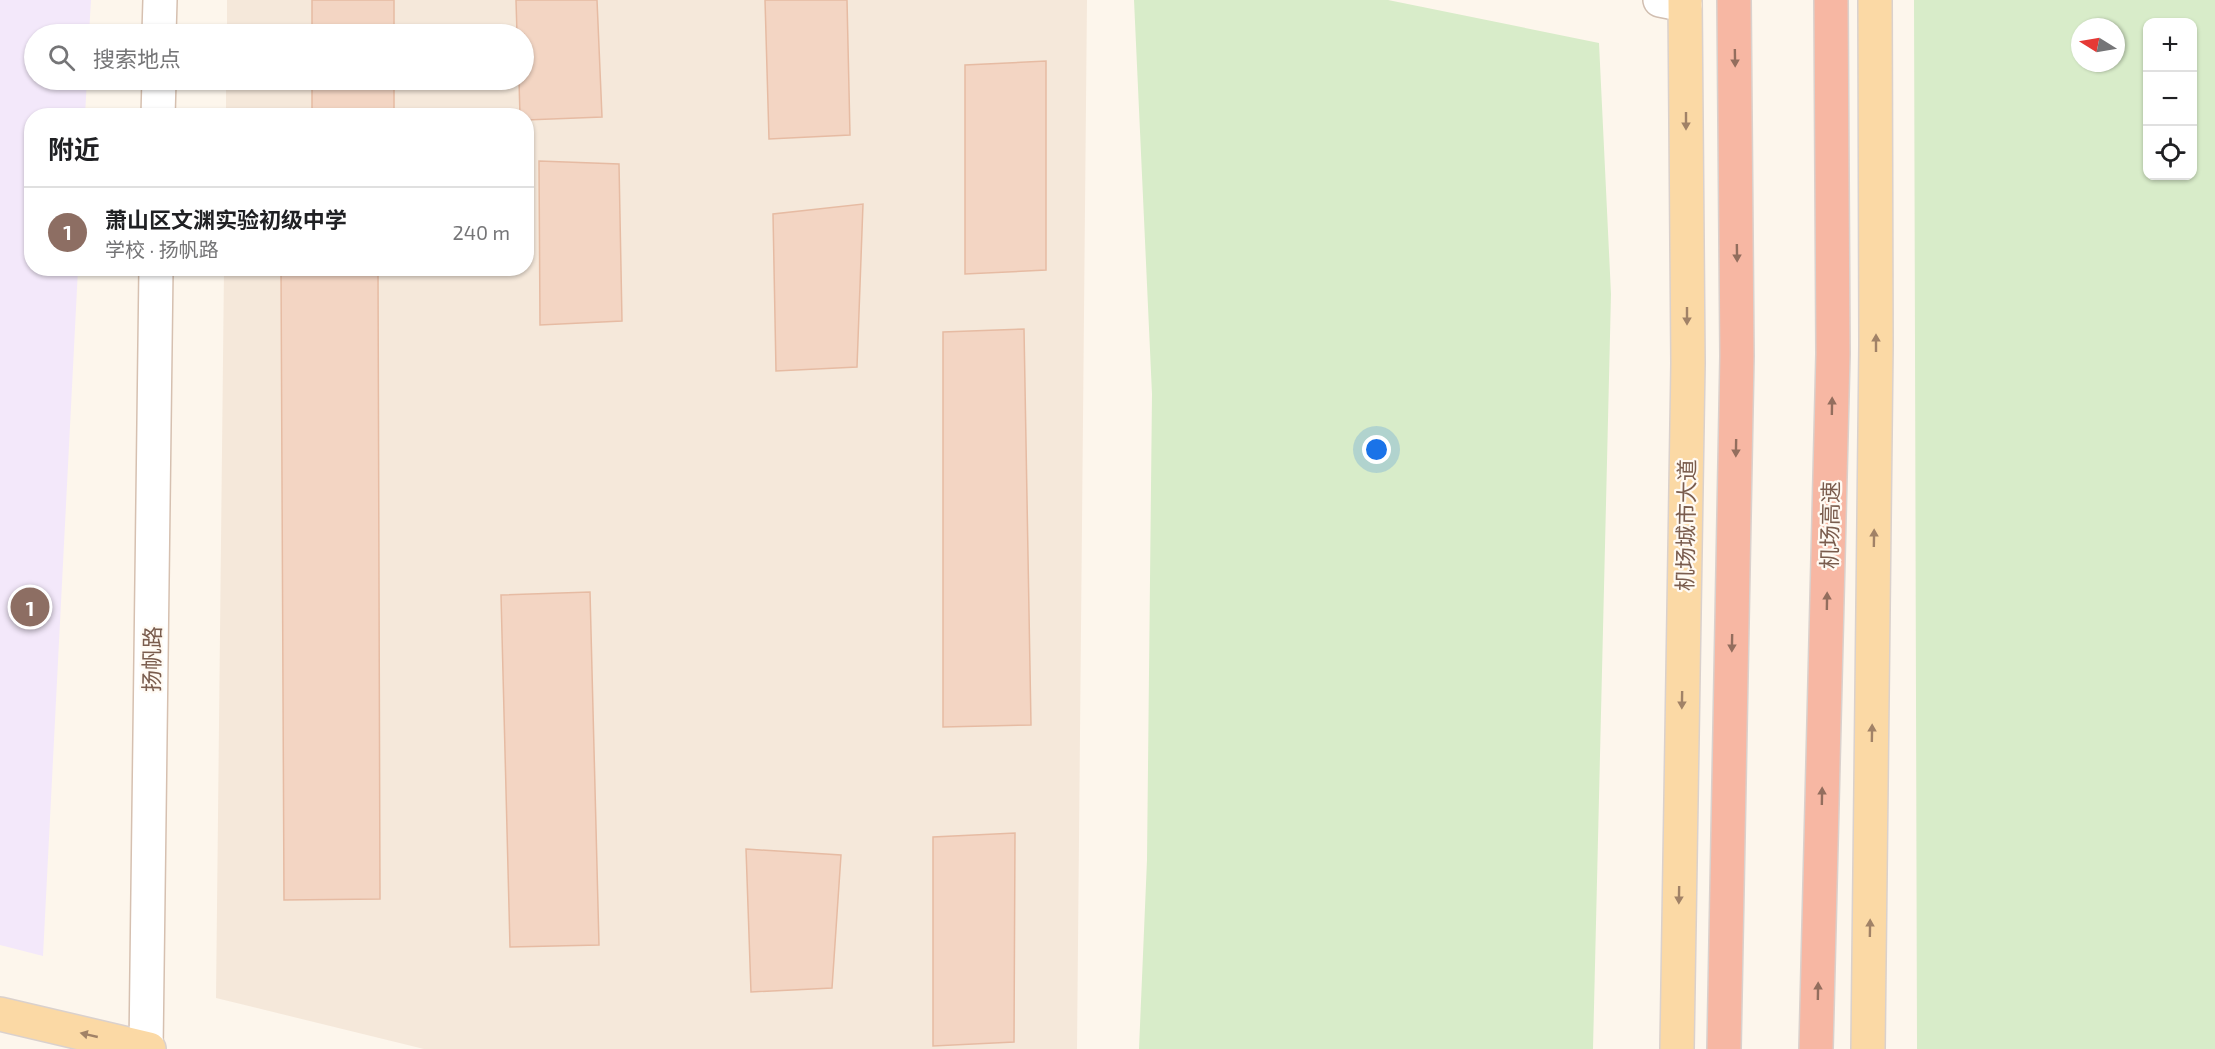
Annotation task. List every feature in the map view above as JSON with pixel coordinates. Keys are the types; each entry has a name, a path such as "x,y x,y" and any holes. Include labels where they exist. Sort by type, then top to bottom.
{"highway":[{"path":"1724,1049 1737,356 1734,0"},
{"name":"机场高速","path":"1816,1049 1833,354 1831,0"}],"main road":[{"path":"1868,1049 1876,345 1875,0"},
{"name":"机场城市大道","path":"1677,2 1688,363 1677,1049"},
{"path":"0,1014 147,1049"}],"street":[{"path":"159,24 160,0"},
{"path":"158,108 159,90"},
{"name":"扬帆路","path":"147,1049 156,276"}],"shaded area":[{"path":"0,0 91,0 90,24 24,24 24,90 86,90 85,108 24,108 24,276 78,276 43,956 0,945"},
{"path":"227,0 1087,0 1077,1049 424,1049 216,998 224,276 534,276 534,108 226,108 226,90 534,90 534,24 227,24"}],"green space":[{"path":"1134,0 1388,0 1599,43 1611,294 1593,1049 1139,1049 1147,860 1152,394"},
{"path":"1914,0 2215,0 2215,1049 1917,1049"}],"building":[{"path":"312,0 394,0 394,24 312,24"},
{"path":"516,0 597,0 602,117 534,120 534,108 520,108 519,90 534,90 534,24 517,24"},
{"path":"765,0 847,0 850,135 769,139"},
{"path":"1046,61 1046,270 965,274 965,65"},
{"path":"312,90 394,90 394,108 312,108"},
{"path":"539,161 619,164 622,321 540,325"},
{"path":"863,204 857,367 776,371 773,214"},
{"path":"281,276 378,276 380,899 284,900"},
{"path":"1024,329 1031,725 943,727 943,332"},
{"path":"590,592 599,945 510,947 501,595"},
{"path":"1015,833 1014,1042 933,1046 933,837"},
{"path":"746,849 841,855 832,988 751,992"}],"place":[{"name":"萧山区文渊实验初级中学","path":"30,607"}]}
